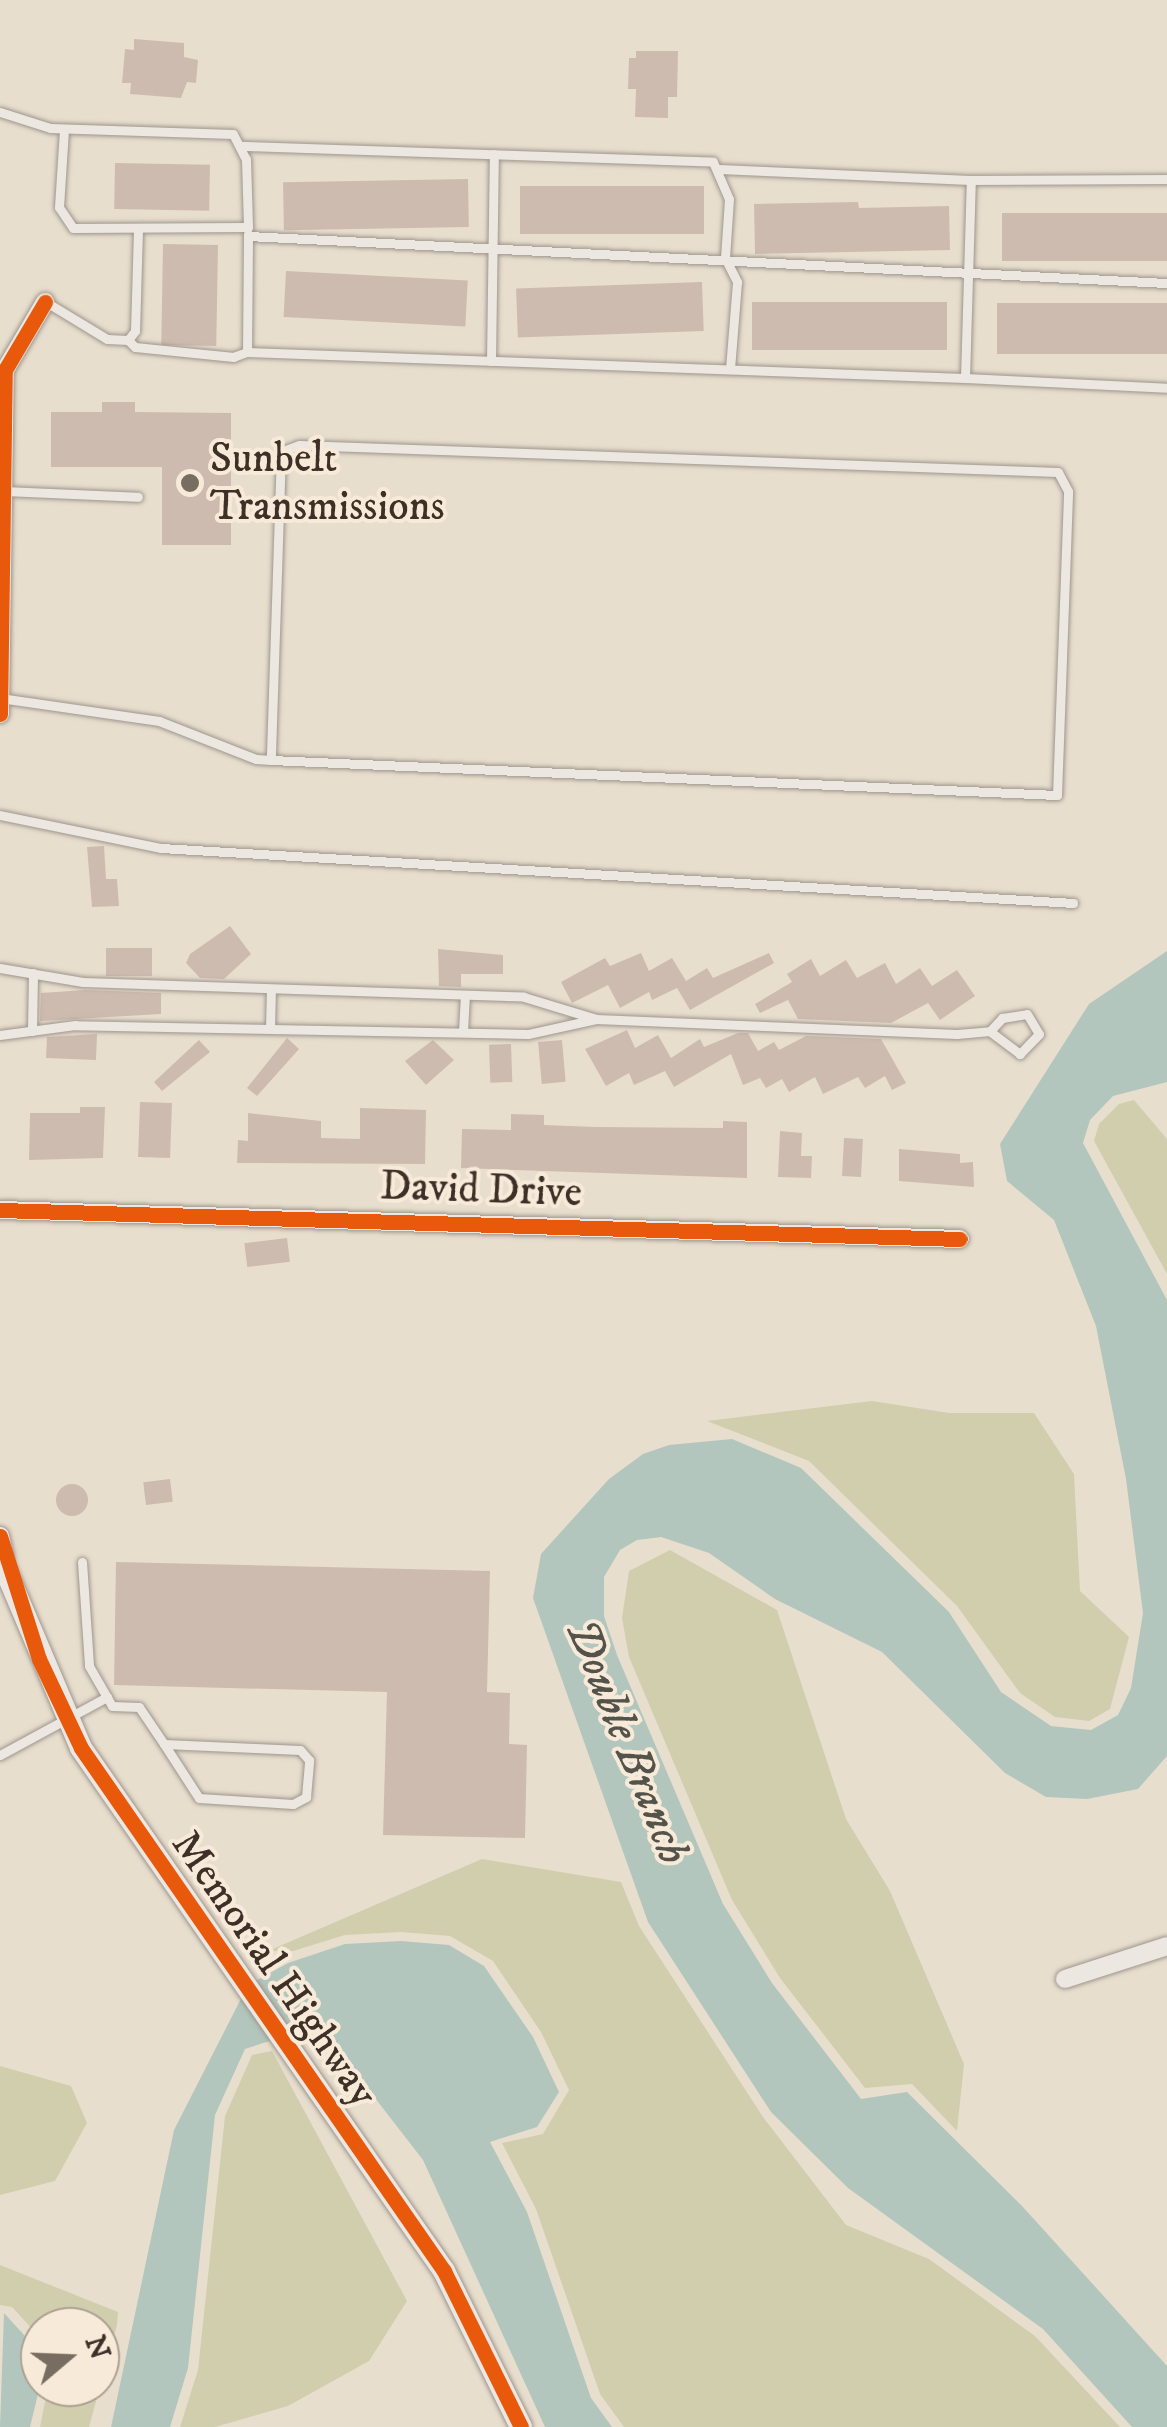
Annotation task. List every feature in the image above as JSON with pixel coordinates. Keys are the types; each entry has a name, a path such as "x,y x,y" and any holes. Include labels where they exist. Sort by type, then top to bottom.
{"street":[{"path":"0,714 5,370 46,302"},
{"name":"David Drive","path":"0,1210 960,1239"},
{"name":"Memorial Highway","path":"2,1550 67,1718 207,1937 444,2271 521,2427"},
{"path":"1065,1979 1167,1946"}],"lane":[{"path":"0,112 64,130 233,134 243,146 248,231 247,352"},
{"path":"64,130 63,217 73,228 229,230 490,248 1167,283"},
{"path":"243,146 713,162 729,198 724,258 737,282 730,369"},
{"path":"491,361 494,154"},
{"path":"718,169 970,180 1167,179"},
{"path":"965,378 970,180"},
{"path":"128,340 135,332 138,228"},
{"path":"46,302 106,339 128,340 135,348 232,357 247,352 1167,388"},
{"path":"0,698 159,721 211,746 272,760 1057,795 1068,492 1058,472 299,445 282,452 272,760"},
{"path":"3,491 138,497"},
{"path":"0,815 161,848 1073,902"},
{"path":"0,968 82,982 554,1001 596,1018"},
{"path":"32,1031 33,974"},
{"path":"270,1028 271,989"},
{"path":"463,1032 465,996"},
{"path":"0,1036 75,1025 528,1034 596,1018 990,1031 1020,1054 1039,1034 1027,1014 1002,1018 990,1031"},
{"path":"82,1562 89,1666 112,1706 140,1707 199,1798 293,1804 306,1797 309,1760 300,1750 164,1744"},
{"path":"0,1755 107,1697"}],"shaded area":[{"path":"1134,1100 1167,1139 1167,1274 1094,1141 1099,1124 1119,1104"},
{"path":"872,1401 949,1413 1034,1413 1074,1474 1080,1591 1129,1637 1110,1709 1089,1721 1055,1717 1020,1693 957,1606 809,1461 707,1421"},
{"path":"670,1550 777,1610 846,1819 890,1891 964,2064 957,2131 912,2084 865,2088 780,1978 732,1900 629,1657 622,1618 629,1571"},
{"path":"482,1859 621,1882 639,1926 763,2117 846,2225 929,2259 1035,2336 1120,2427 624,2427 600,2394 536,2209 502,2143 543,2134 569,2090 541,2032 493,1961 450,1936 401,1932 345,1935 293,1951 268,1951"},
{"path":"272,2051 407,2301 369,2361 288,2406 215,2427 180,2427 198,2370 225,2116 252,2055"},
{"path":"0,2066 71,2086 87,2123 55,2181 0,2195"},
{"path":"0,2265 105,2307 20,2307 20,2316 12,2307 0,2305"},
{"path":"44,2407 94,2407 89,2427 40,2427"}],"water":[{"name":"Double Branch","path":"1167,951 1167,1082 1113,1096 1090,1120 1083,1143 1167,1300 1167,1756 1138,1789 1087,1799 1046,1797 1005,1773 882,1652 775,1599 709,1553 661,1537 637,1540 620,1550 604,1577 604,1616 617,1655 723,1904 772,1983 861,2099 907,2092 1022,2206 1167,2366 1167,2427 1132,2427 1043,2329 848,2188 771,2112 648,1922 533,1598 541,1554 609,1479 643,1454 669,1445 732,1439 801,1468 949,1612 1001,1692 1051,1726 1091,1730 1118,1715 1131,1688 1143,1613 1126,1479 1096,1326 1054,1220 1007,1181 1000,1144 1089,1004"},
{"path":"401,1941 449,1945 484,1966 533,2037 559,2092 537,2127 490,2142 527,2212 591,2398 612,2427 545,2427 423,2160 330,2040 307,2029 245,2049 215,2115 188,2368 170,2427 111,2427 115,2407 120,2407 120,2385 174,2130 248,1985 288,1963 345,1944"},
{"path":"4,2313 20,2331 20,2407 35,2407 30,2427 0,2427"}],"building":[{"path":"134,39 184,43 184,57 198,60 196,83 187,82 181,98 130,94 131,83 122,83 125,49 134,50"},
{"path":"636,51 678,51 677,97 668,97 668,118 635,117 636,89 628,89 629,58 636,58"},
{"path":"115,163 210,165 209,211 114,209"},
{"path":"468,179 469,227 284,230 283,182"},
{"path":"520,186 704,186 704,234 520,234"},
{"path":"858,202 859,208 949,206 950,250 755,254 754,204"},
{"path":"1002,213 1167,213 1167,261 1002,261"},
{"path":"163,244 218,245 216,346 161,345"},
{"path":"286,271 468,281 465,326 284,317"},
{"path":"702,282 704,331 518,337 516,288"},
{"path":"752,302 947,302 947,350 752,350"},
{"path":"997,303 1167,303 1167,354 997,354"},
{"path":"102,402 135,402 135,412 231,413 231,545 162,545 162,467 51,467 51,412 102,412"},
{"path":"104,846 106,879 117,879 119,906 92,907 87,847"},
{"path":"230,926 251,954 224,979 200,978 186,963 190,954"},
{"path":"106,948 152,948 152,976 106,976"},
{"path":"438,949 503,955 503,974 461,974 461,987 439,986"},
{"path":"641,953 649,971 672,958 686,981 707,968 713,978 769,953 774,963 690,1010 677,988 652,1000 649,992 620,1008 608,985 572,1003 561,982 605,958 610,966"},
{"path":"811,959 820,976 846,960 857,978 885,963 896,984 920,968 932,986 957,970 975,996 940,1020 928,1003 891,1023 798,1019 788,1000 760,1013 755,1004 792,982 787,974"},
{"path":"41,993 161,993 161,1014 40,1021"},
{"path":"627,1030 635,1048 658,1035 671,1058 700,1039 704,1047 738,1033 748,1033 758,1051 774,1042 779,1050 806,1036 881,1039 906,1083 892,1090 885,1076 865,1088 858,1077 823,1094 815,1077 789,1092 782,1079 766,1088 760,1078 743,1085 731,1054 674,1087 665,1071 634,1085 629,1073 606,1086 585,1049"},
{"path":"97,1034 96,1060 46,1058 47,1037"},
{"path":"287,1038 299,1049 257,1096 247,1088"},
{"path":"199,1040 210,1052 162,1091 154,1082"},
{"path":"433,1040 454,1060 426,1085 405,1061"},
{"path":"562,1040 566,1082 542,1084 538,1042"},
{"path":"511,1044 512,1082 490,1083 489,1045"},
{"path":"140,1102 172,1103 170,1158 138,1157"},
{"path":"80,1107 105,1107 103,1158 29,1160 30,1113 80,1113"},
{"path":"360,1108 426,1110 425,1164 237,1163 238,1140 248,1141 248,1113 321,1121 321,1138 360,1139"},
{"path":"511,1114 544,1115 544,1125 596,1127 723,1128 723,1121 747,1122 747,1178 461,1168 462,1129 511,1130"},
{"path":"780,1131 802,1133 801,1156 812,1156 811,1178 778,1177"},
{"path":"844,1138 863,1139 861,1177 842,1176"},
{"path":"899,1149 960,1154 960,1163 973,1162 974,1187 899,1181"},
{"path":"287,1238 290,1262 247,1267 244,1243"},
{"path":"170,1479 173,1502 146,1505 143,1482"},
{"path":"72,1484 84,1488 88,1500 84,1512 72,1516 60,1512 56,1500 60,1488"},
{"path":"116,1562 490,1571 487,1692 510,1693 509,1744 527,1745 525,1838 383,1835 387,1692 114,1685"}],"cycle path":[{"path":"0,714 5,370 45,302"},
{"path":"0,1210 960,1239"},
{"path":"0,1536 39,1659 81,1748 444,2271 521,2427"}],"place":[{"name":"Sunbelt Transmissions","path":"190,483"}]}
